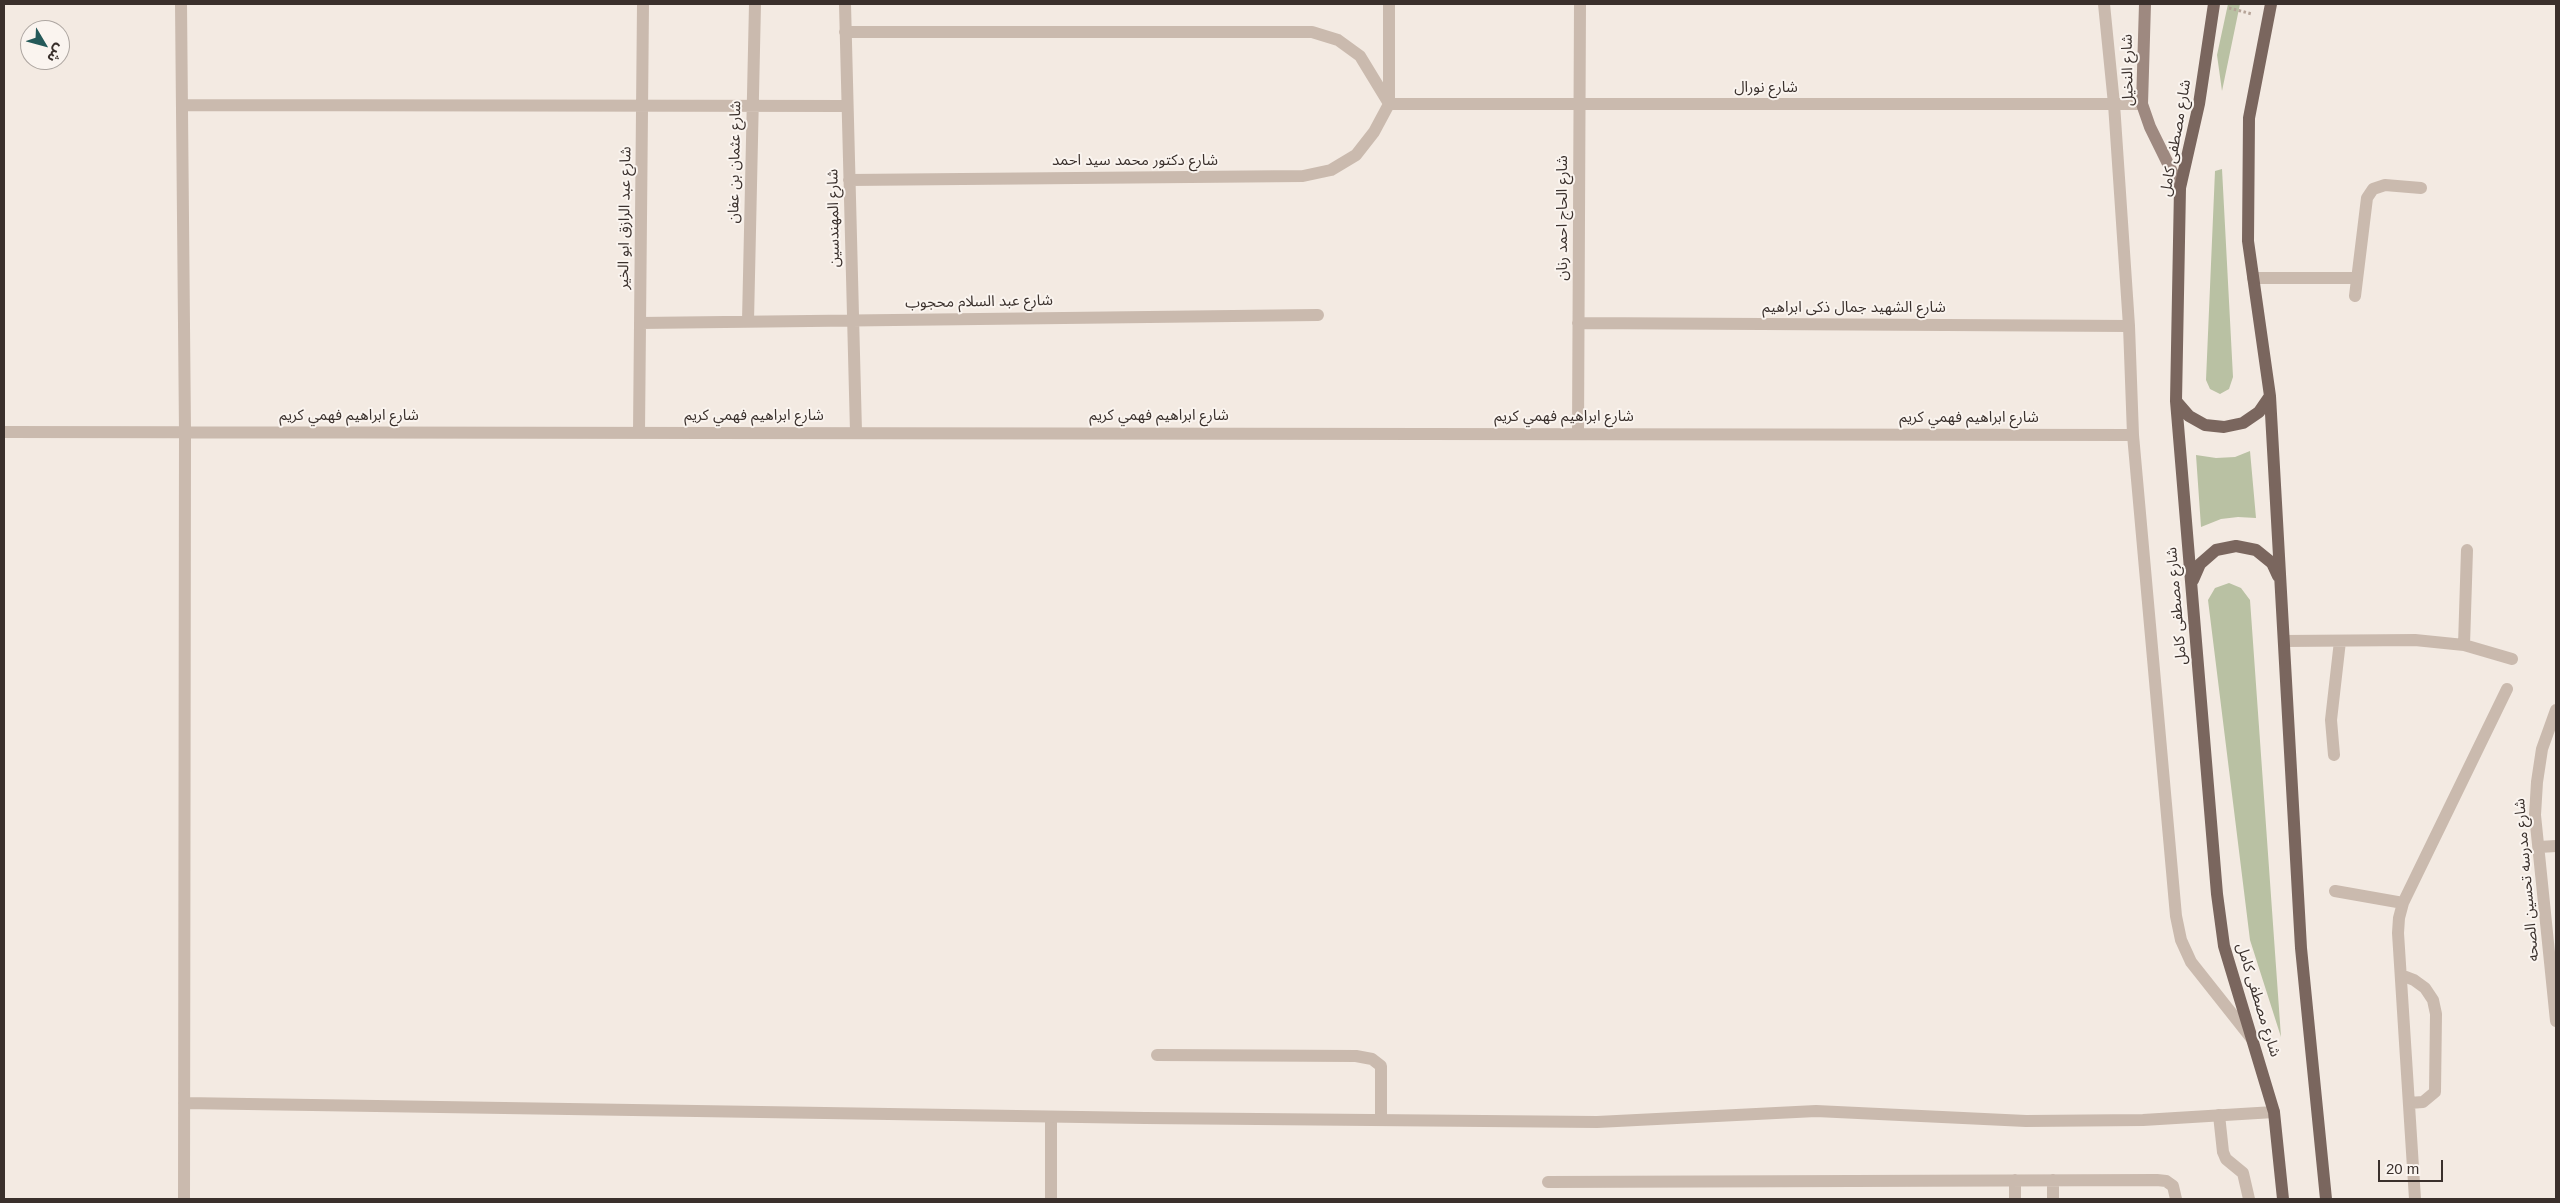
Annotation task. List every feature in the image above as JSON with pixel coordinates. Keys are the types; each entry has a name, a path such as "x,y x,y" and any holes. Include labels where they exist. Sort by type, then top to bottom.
{"main road":[{"name":"شارع النخيل","path":"2145,4 2142,104 2150,127 2180,188"},
{"name":"شارع مصطفى كامل","path":"2214,4 2199,104 2180,188 2176,401 2217,894 2224,946 2274,1112 2283,1199"},
{"path":"2271,4 2249,118 2248,241 2270,396 2301,948 2326,1199"},
{"path":"2176,401 2189,416 2205,425 2224,427 2243,423 2259,412 2270,396"},
{"path":"2192,583 2200,564 2216,550 2236,546 2256,550 2272,563 2280,581"}],"street":[{"path":"181,4 186,432 184,1199"},
{"name":"شارع عبد الرازق ابو الخير","path":"639,432 644,4"},
{"name":"شارع عثمان بن عفان","path":"748,321 755,4"},
{"name":"شارع المهندسين","path":"845,4 856,432"},
{"path":"1389,4 1389,104"},
{"name":"شارع الحاج احمد رنان","path":"1578,433 1580,4"},
{"path":"2104,4 2114,104 2129,326 2133,435 2176,916 2182,940 2191,962 2253,1040"},
{"path":"845,32 1312,32 1338,40 1360,56 1376,78 1389,104"},
{"name":"شارع نورال","path":"1389,104 2142,104"},
{"name":"شارع دكتور محمد سيد احمد","path":"849,180 1303,176 1331,170 1356,155 1374,132 1389,104"},
{"path":"182,105 847,106"},
{"path":"2355,296 2367,198 2373,189 2384,185 2421,188"},
{"path":"2253,278 2357,278"},
{"name":"شارع عبد السلام محجوب","path":"640,323 1318,315"},
{"name":"شارع الشهيد جمال ذكى ابراهيم","path":"1578,322 2129,326"},
{"name":"شارع ابراهيم فهمي كريم","path":"4,432 2133,435"},
{"path":"2464,645 2467,550"},
{"path":"2284,642 2415,640 2464,645 2512,659"},
{"path":"2334,755 2332,720 2340,641"},
{"path":"2415,1199 2398,933 2403,903 2507,689"},
{"name":"شارع مدرسه تحسين الصحه","path":"2556,710 2542,749 2535,814 2556,1021"},
{"path":"2539,847 2556,846"},
{"path":"2335,891 2403,903"},
{"path":"2401,975 2414,980 2425,988 2433,1000 2436,1014 2435,1092 2423,1102 2409,1103"},
{"path":"1157,1055 1356,1056 1372,1059 1381,1066 1381,1119"},
{"path":"184,1103 1051,1117 1597,1122 1816,1111 2026,1121 2143,1120 2274,1112"},
{"path":"2219,1115 2222,1152 2226,1159 2242,1173 2249,1199"},
{"path":"1051,1117 1051,1199"},
{"path":"2015,1180 2015,1199"},
{"path":"2053,1180 2054,1199"},
{"path":"1548,1182 2166,1181 2173,1186 2176,1199"}],"path":[{"path":"2214,4 2268,18"}],"green space":[{"path":"2228,4 2240,4 2222,91 2217,55"},
{"path":"2222,169 2233,377 2229,389 2220,394 2210,389 2206,380 2215,171"},
{"path":"2250,451 2256,518 2238,517 2221,519 2201,527 2196,455 2216,458 2235,457"},
{"path":"2229,583 2241,588 2250,600 2281,1037 2250,940 2208,600 2215,588"}]}
